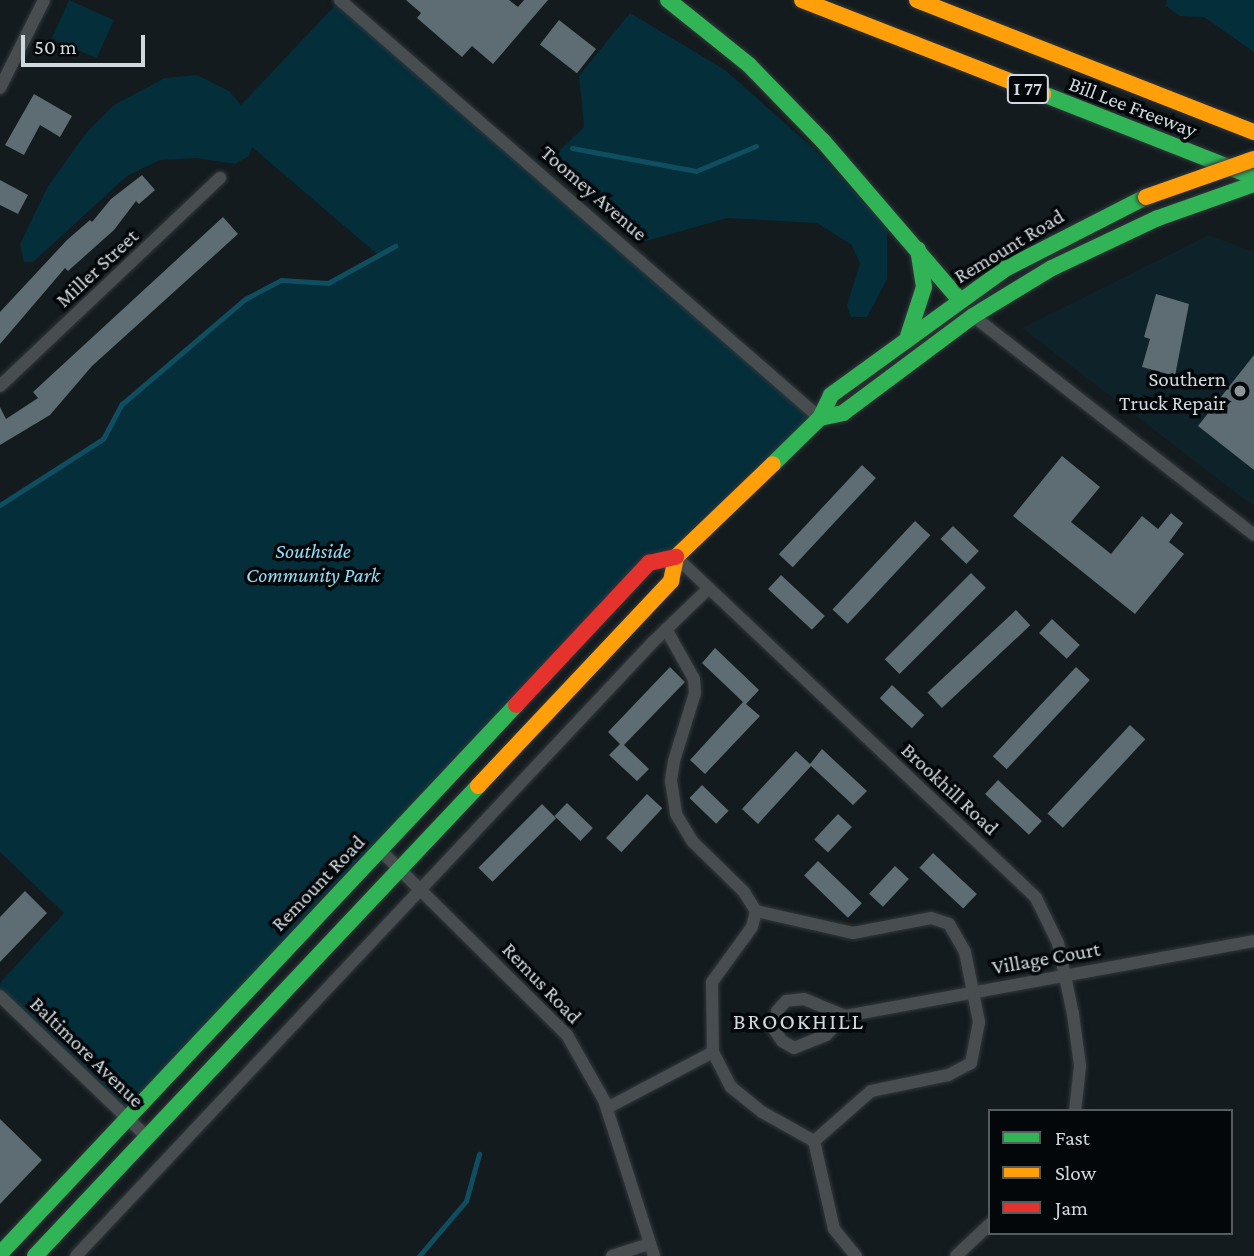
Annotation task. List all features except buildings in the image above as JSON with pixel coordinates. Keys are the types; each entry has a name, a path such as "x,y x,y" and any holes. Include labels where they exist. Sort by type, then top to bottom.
{"main road":[{"path":"668,0 749,65 916,246 974,316"},
{"name":"Bill Lee Freeway","path":"802,0 1254,177"},
{"name":"Bill Lee Freeway","path":"917,0 1254,132"},
{"name":"Remount Road","path":"0,1254 126,1116 649,563 676,557 820,418 831,395 908,336 1033,252 1146,197 1254,159"},
{"name":"Remount Road","path":"820,418 843,413 974,316 1095,246 1177,210 1254,184"},
{"path":"908,336 923,287 916,246"},
{"name":"Remount Road","path":"35,1256 671,581 676,557"}],"street":[{"path":"0,89 44,0"},
{"name":"Toomey Avenue","path":"340,0 820,418"},
{"name":"Miller Street","path":"0,386 220,178"},
{"path":"974,316 1254,535"},
{"name":"Brookhill Road","path":"676,557 1027,889 1054,931 1066,975 1080,1066 1075,1109"},
{"path":"76,1256 666,629 709,588"},
{"path":"666,629 690,672 695,693 674,761 671,781 676,814 692,841 744,892 755,911 752,927 712,982 713,1052 731,1087 762,1112 814,1141 834,1229 856,1256"},
{"name":"Remus Road","path":"380,850 551,1017 588,1066 607,1108 652,1250"},
{"path":"755,911 853,933 921,918 942,921 956,932 975,991 979,1034 971,1063 948,1074 871,1091 814,1141"},
{"name":"Village Court","path":"845,1016 826,1035 794,1048 782,1041 773,1028 777,1011 786,1001 804,999 845,1016 1254,941"},
{"name":"Baltimore Avenue","path":"0,996 147,1137"},
{"path":"607,1108 713,1052"},
{"path":"956,1256 988,1226"},
{"path":"612,1256 652,1250"}],"shaded area":[{"path":"1209,235 1254,252 1254,507 1022,328"}],"green space":[{"path":"69,0 114,20 97,58 52,38"},
{"name":"Southside Community Park","path":"340,0 820,418 695,537 649,563 126,1116 0,996 0,983 64,913 0,852 0,505 103,439 122,404 245,299 281,280 328,283 378,255 252,147 249,156 235,164 196,158 160,160 127,176 33,262 24,262 20,244 48,186 87,132 114,105 165,78 197,75 229,91 241,105"},
{"path":"1167,0 1254,0 1254,52 1204,17 1180,16 1166,6"},
{"path":"630,13 725,70 814,149 887,227 887,279 867,317 851,317 847,305 860,264 852,245 817,223 727,218 643,242 549,161 584,127 579,76"}],"waterway":[{"path":"572,148 696,171 756,146"},
{"path":"0,505 103,439 122,404 245,299 281,280 328,283 395,246"},
{"path":"419,1256 466,1201 479,1154"}],"traffic: fast":[{"path":"668,0 749,65 823,141 960,300"},
{"path":"1043,94 1254,177"},
{"path":"820,418 843,413 973,316 1052,268 1158,218 1254,184"},
{"path":"773,464 820,418 831,395 1005,269 1146,197"},
{"path":"908,336 924,287 918,249"},
{"path":"0,1254 516,705"},
{"path":"35,1256 478,786"}],"traffic: slow":[{"path":"802,0 1043,94"},
{"path":"917,0 1254,132"},
{"path":"1146,197 1254,159"},
{"path":"478,786 671,581 676,557 773,464"}],"traffic: jam":[{"path":"516,705 649,563 676,557"}],"place":[{"name":"Southern Truck Repair","path":"1240,391"}],"district":[{"name":"BROOKHILL","path":"799,1021"}]}
